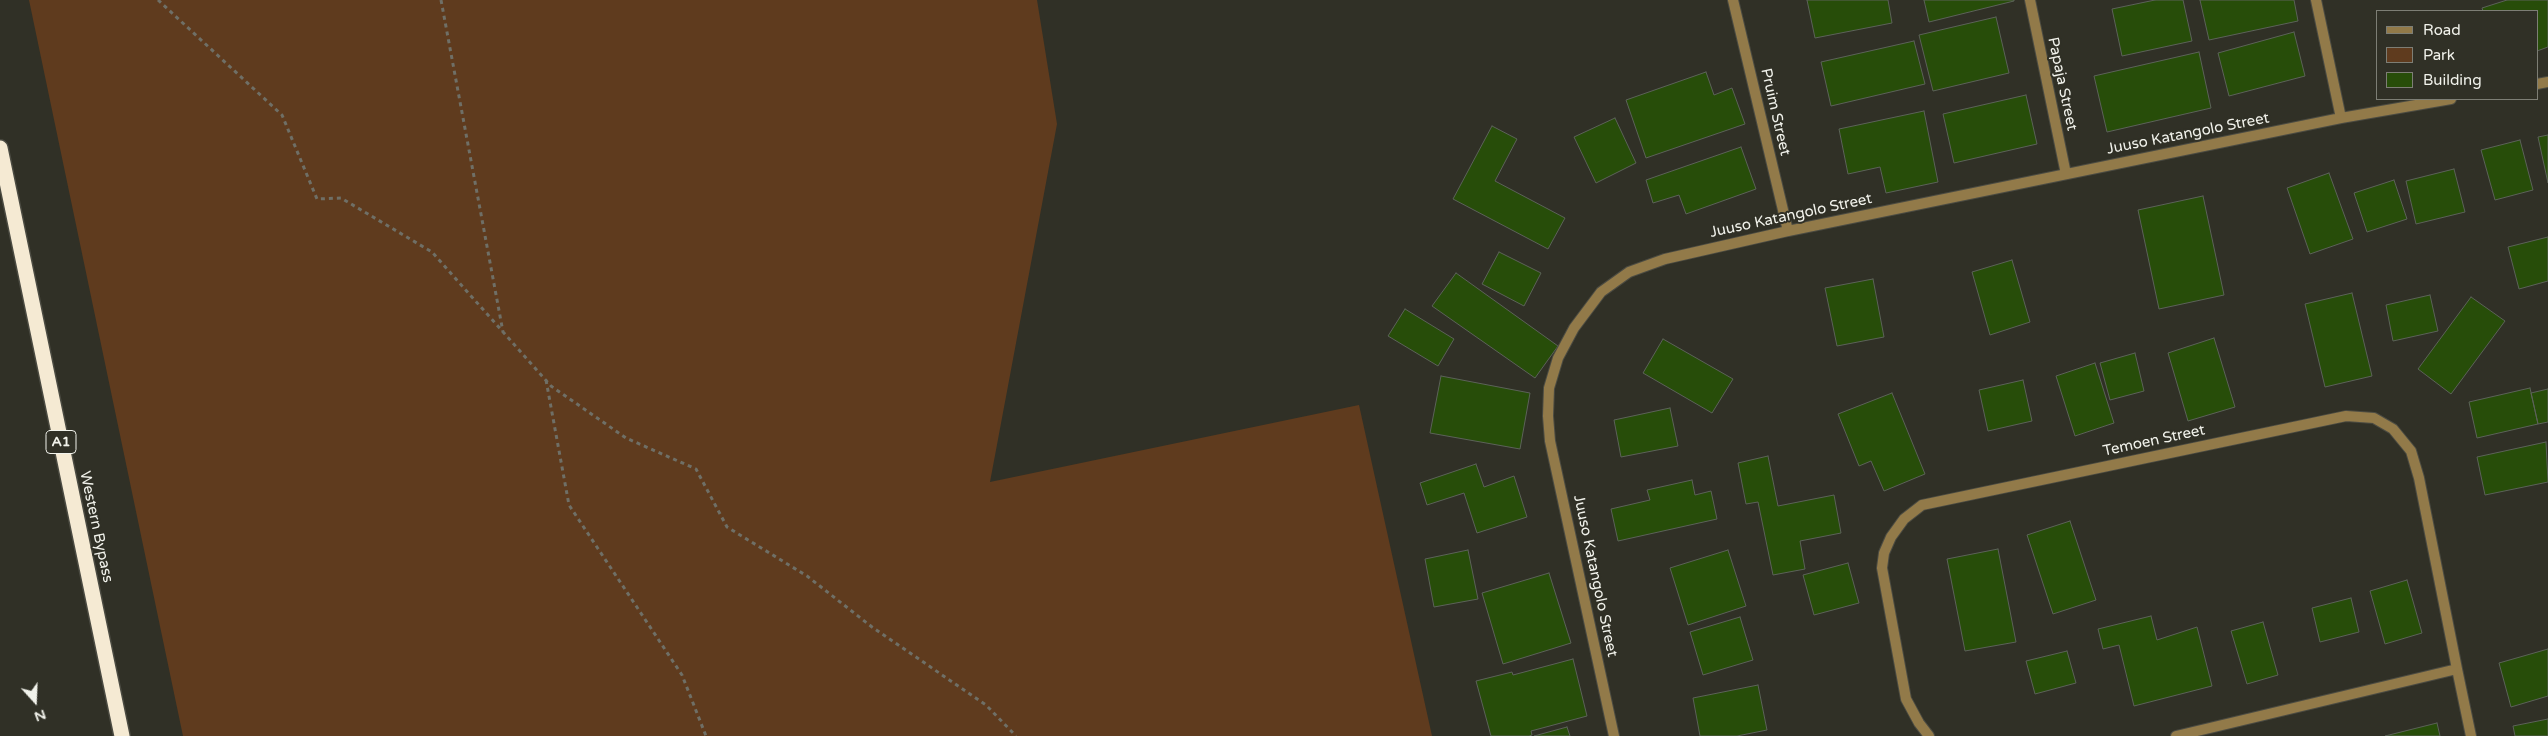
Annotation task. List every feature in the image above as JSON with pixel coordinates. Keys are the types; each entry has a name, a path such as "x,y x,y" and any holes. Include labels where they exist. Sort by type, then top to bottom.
{"highway":[{"name":"Western Bypass","path":"0,148 122,736"}],"street":[{"name":"Pruim Street","path":"1733,0 1788,231"},
{"name":"Papaja Street","path":"2030,0 2066,174"},
{"path":"2316,0 2341,118"},
{"name":"Juuso Katangolo Street","path":"1614,736 1550,440 1549,388 1558,358 1574,328 1601,292 1629,272 1665,260 1788,231 2341,118 2445,100"},
{"name":"Temoen Street","path":"1929,736 1918,723 1906,699 1882,568 1884,553 1891,537 1904,519 1922,505 2346,416 2374,418 2393,429 2411,451 2472,736"},
{"path":"2176,736 2458,669"}],"path":[{"path":"158,0 282,115 318,200 341,198 432,252 546,380 626,438 696,469 727,527 807,576 872,627 986,706 1016,736"},
{"path":"441,0 503,332"},
{"path":"546,380 569,505 682,675 706,736"}],"green space":[{"path":"29,0 1037,0 1057,124 990,482 1359,405 1432,736 183,736"}],"building":[{"path":"1807,0 1888,0 1892,23 1815,38"},
{"path":"1924,0 2014,0 2014,1 1929,22"},
{"path":"2155,0 2183,0 2192,41 2122,56 2112,9"},
{"path":"2200,0 2294,0 2298,21 2209,40"},
{"path":"2507,0 2548,0 2548,47 2538,51 2538,10 2483,10 2482,8"},
{"path":"1996,17 2009,73 1933,91 1919,35"},
{"path":"2294,32 2305,76 2229,96 2218,53"},
{"path":"1914,41 1925,84 1831,106 1821,62"},
{"path":"2199,52 2211,108 2107,132 2094,76"},
{"path":"1706,72 1714,95 1732,88 1745,124 1646,158 1626,100"},
{"path":"2026,95 2037,144 1954,163 1943,114"},
{"path":"1924,111 1938,182 1886,193 1880,167 1848,174 1839,129"},
{"path":"1615,118 1636,163 1596,183 1574,137"},
{"path":"1492,126 1517,139 1495,181 1565,218 1548,249 1453,199"},
{"path":"2548,135 2548,183 2538,137"},
{"path":"2520,140 2533,190 2495,200 2481,150"},
{"path":"1741,147 1756,189 1686,214 1679,195 1653,203 1646,180"},
{"path":"2454,169 2465,212 2416,224 2406,181"},
{"path":"2329,173 2353,239 2310,254 2287,188"},
{"path":"2394,180 2407,219 2367,232 2354,193"},
{"path":"2203,196 2224,295 2159,309 2138,210"},
{"path":"2548,237 2548,281 2519,289 2508,247"},
{"path":"1499,252 1541,273 1524,306 1482,284"},
{"path":"2012,260 2030,322 1990,335 1972,272"},
{"path":"1456,273 1558,346 1535,378 1432,306"},
{"path":"1873,279 1884,337 1837,346 1825,288"},
{"path":"2352,293 2372,376 2325,387 2305,304"},
{"path":"2430,295 2438,331 2393,341 2386,305"},
{"path":"2471,297 2505,321 2451,394 2418,369"},
{"path":"1405,309 1454,339 1438,366 1388,336"},
{"path":"2214,338 2235,407 2188,421 2168,353"},
{"path":"1663,339 1733,379 1712,413 1643,373"},
{"path":"2135,353 2144,391 2110,400 2100,363"},
{"path":"2095,363 2114,423 2075,436 2056,376"},
{"path":"1441,376 1530,393 1520,449 1430,433"},
{"path":"2023,380 2032,421 1988,431 1979,390"},
{"path":"2530,388 2538,424 2477,438 2469,402"},
{"path":"2548,389 2548,422 2538,424 2531,393"},
{"path":"1892,393 1925,474 1884,491 1871,461 1859,466 1838,414"},
{"path":"1670,408 1678,446 1621,457 1614,420"},
{"path":"2546,442 2548,482 2485,495 2477,457"},
{"path":"1768,456 1778,506 1834,495 1841,533 1800,541 1805,569 1773,575 1758,502 1746,504 1738,463"},
{"path":"1476,464 1484,487 1514,476 1527,517 1477,533 1464,493 1427,505 1420,483"},
{"path":"1692,480 1695,495 1711,491 1717,519 1618,541 1611,509 1650,500 1647,490"},
{"path":"2070,521 2096,600 2053,614 2027,535"},
{"path":"1998,549 2016,642 1965,651 1947,559"},
{"path":"1468,550 1478,599 1434,607 1425,559"},
{"path":"1728,550 1746,606 1688,625 1670,568"},
{"path":"1848,563 1859,603 1814,615 1803,575"},
{"path":"1549,573 1571,643 1503,664 1482,593"},
{"path":"2407,580 2422,633 2385,644 2370,591"},
{"path":"2351,598 2359,632 2320,642 2312,608"},
{"path":"2151,616 2157,640 2197,627 2212,686 2134,706 2119,645 2103,649 2098,629"},
{"path":"1740,617 1753,660 1703,675 1690,632"},
{"path":"2263,622 2278,675 2247,684 2231,631"},
{"path":"2548,649 2548,696 2511,707 2499,663"},
{"path":"2067,651 2076,683 2035,694 2026,661"},
{"path":"1573,659 1587,716 1531,731 1532,735 1529,736 1491,736 1476,681 1512,672 1513,675"},
{"path":"1758,685 1767,730 1737,736 1700,736 1693,698"},
{"path":"2548,719 2548,736 2515,736 2513,726"},
{"path":"2437,723 2440,736 2385,736"},
{"path":"1567,727 1570,736 1534,736"}]}
